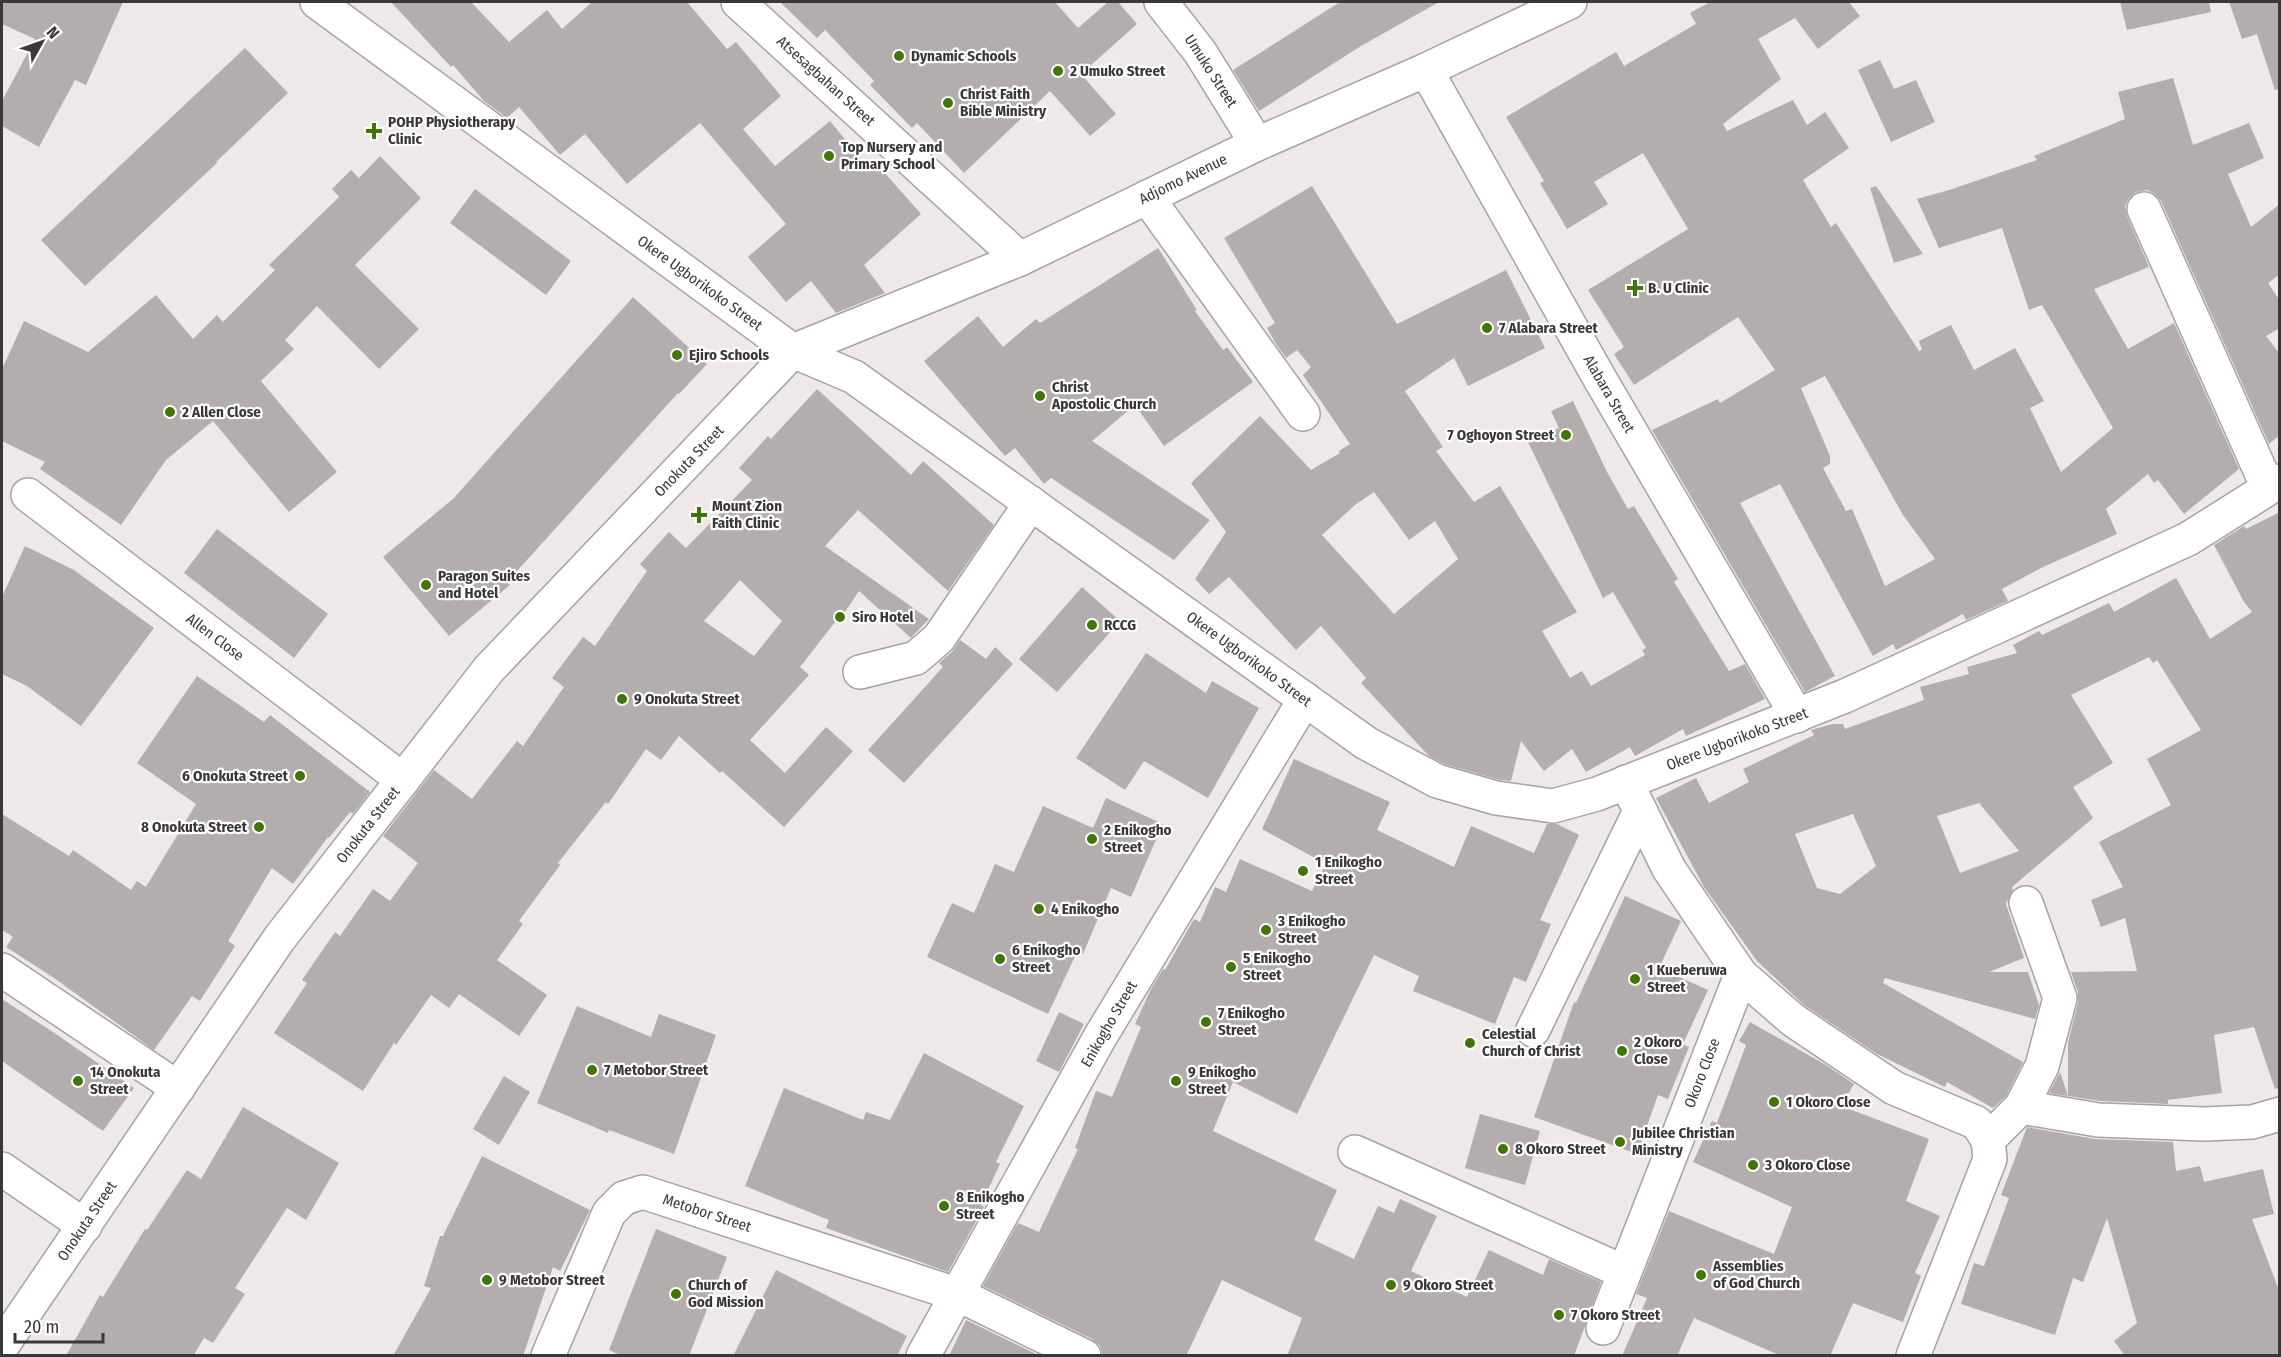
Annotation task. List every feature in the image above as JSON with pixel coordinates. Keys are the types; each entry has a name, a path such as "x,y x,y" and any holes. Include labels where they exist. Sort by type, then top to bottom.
{"street":[{"name":"Okere Ugborikoko Street","path":"317,2 794,351 854,377 1366,742 1437,781 1496,798 1553,806 1597,794 1633,796 1797,716 2188,539 2274,485"},
{"name":"Atsesagbahan Street","path":"738,2 1020,259"},
{"name":"Umuko Street","path":"1161,2 1200,52 1257,144"},
{"name":"Adjomo Avenue","path":"794,351 1020,259 1257,144 1426,70 1551,5"},
{"name":"Alabara Street","path":"1426,70 1600,379 1797,716"},
{"path":"1147,197 1303,414"},
{"path":"2144,209 2274,485"},
{"name":"Onokuta Street","path":"2,1346 279,939 489,669 794,351"},
{"name":"Allen Close","path":"28,495 403,780"},
{"path":"860,672 916,658 939,638 1031,503"},
{"name":"Enikogho Street","path":"923,1356 959,1295 1100,1037 1305,699"},
{"path":"1633,796 1669,868 1741,975 1793,1020 1894,1088 1977,1123 1988,1140 1990,1159 1913,1356"},
{"path":"1533,1030 1633,796"},
{"path":"1988,1140 2021,1107 2042,1066 2060,998 2026,903"},
{"path":"2,970 178,1088"},
{"name":"Okoro Close","path":"1603,1328 1741,975"},
{"path":"2021,1107 2098,1120 2204,1124 2252,1122 2280,1114"},
{"path":"1355,1152 1624,1272"},
{"path":"2,1169 85,1226"},
{"name":"Metobor Street","path":"548,1356 609,1213 624,1198 643,1192 959,1295 1084,1356"}],"building":[{"path":"2,2 123,2 86,85 75,80 39,147 2,126 2,101 35,39 2,24"},
{"path":"391,2 471,2 509,42 547,10 562,29 592,2 687,2 727,49 736,42 781,96 743,129 775,166 830,121 869,169 876,163 921,214 864,265 885,293 836,313 811,281 786,302 748,257 786,224 700,123 627,184 585,134 560,155 519,107 507,118 484,101 453,65 451,67"},
{"path":"780,2 1055,2 1078,28 1108,2 1118,2 1137,24 1081,74 1116,114 1090,136 1050,91 964,173 917,123 912,128 870,85 874,81 825,30 817,38"},
{"path":"1340,2 1439,2 1361,46 1259,111 1233,70"},
{"path":"1710,2 1849,2 1860,16 1818,49 1795,18 1758,39 1781,79 1723,124 1727,131 1793,100 1807,125 1825,112 1849,148 1803,180 1831,227 1836,223 1919,351 1922,350 1919,341 1951,325 1974,370 2015,348 2044,401 2030,408 2061,472 2113,428 2042,305 2029,310 2002,228 1939,248 1917,199 2037,160 2034,156 2125,119 2118,92 2173,78 2193,145 2249,123 2264,158 2228,174 2251,227 2280,204 2280,274 2268,283 2280,301 2280,328 2266,336 2280,354 2280,435 2269,444 2161,201 2147,190 2136,192 2125,206 2127,216 2149,267 2094,289 2128,349 2174,323 2239,469 2184,514 2158,480 2154,483 2148,474 2106,509 2117,534 2043,567 2002,589 2008,601 1966,620 1963,614 1896,650 1893,644 1873,656 1780,484 1740,503 1835,676 1805,692 1652,430 1718,399 1720,403 1775,370 1738,317 1634,385 1614,354 1624,347 1588,290 1688,229 1643,153 1594,182 1608,204 1567,229 1540,183 1544,181 1506,117 1616,52 1624,66 1696,24 1690,13","holes":["1825,376 1903,515 1935,559 1885,586 1852,509 1846,511 1823,468 1830,464 1830,456 1801,388"]},
{"path":"2120,2 2209,2 2211,12 2127,30"},
{"path":"2229,2 2280,2 2280,89 2275,90 2257,34 2242,39"},
{"path":"245,48 288,93 217,163 85,286 41,240"},
{"path":"1880,60 1894,89 1916,80 1935,122 1891,142 1858,70"},
{"path":"380,156 421,198 355,265 419,329 379,369 317,306 285,340 294,349 261,381 337,472 289,512 213,421 166,460 121,525 40,469 45,462 2,441 2,369 24,321 88,352 156,295 193,339 217,315 223,322 275,270 269,265 339,197 332,189 351,170 359,178"},
{"path":"1312,186 1397,324 1506,270 1545,348 1468,386 1454,358 1405,391 1443,447 1436,451 1474,502 1500,486 1577,612 1542,631 1570,678 1582,671 1591,686 1645,655 1642,650 1646,648 1613,592 1603,598 1528,442 1559,428 1551,411 1573,401 1607,472 1628,509 1634,506 1678,579 1674,582 1729,671 1745,664 1765,699 1686,736 1683,729 1635,756 1630,747 1586,772 1572,749 1544,771 1521,741 1511,781 1500,780 1444,764 1429,756 1361,683 1366,678 1321,626 1296,650 1229,577 1209,594 1195,579 1226,532 1191,483 1260,416 1311,470 1340,453 1339,451 1350,444 1303,375 1311,367 1297,350 1286,358 1276,344 1267,328 1275,323 1224,238","holes":["1374,492 1409,540 1435,521 1458,559 1394,614 1322,535 1355,505"]},
{"path":"1876,186 1923,254 1894,263 1870,188"},
{"path":"475,189 571,261 546,295 450,223"},
{"path":"1158,248 1197,310 1195,311 1223,350 1227,347 1253,382 1164,446 1135,405 1092,441 1210,520 1174,560 1051,478 1044,484 1015,448 1005,456 924,361 978,316 1003,347 1036,319 1040,323"},
{"path":"633,297 707,364 507,582 510,585 449,636 383,557 454,498"},
{"path":"817,389 911,475 923,461 994,525 948,591 858,510 825,546 929,619 911,638 859,591 841,618 839,617 800,667 809,675 750,740 785,773 826,727 853,751 784,827 679,736 661,760 646,749 608,804 606,802 558,863 560,865 519,921 523,924 497,960 547,995 519,1036 459,994 449,1008 431,995 396,1045 394,1043 363,1091 274,1033 307,983 302,980 335,932 340,936 373,889 390,901 418,863 383,836 434,770 472,799 517,741 523,746 564,687 552,678 583,637 595,646 647,571 640,564 669,532 686,548 752,480 739,468 768,436 771,439","holes":["740,580 782,621 754,656 704,621"]},
{"path":"2280,512 2280,1088 2275,1089 2254,1027 2214,1035 2222,1093 2168,1100 2168,1104 2100,1101 2068,1096 2068,1043 2078,1002 2078,992 2071,972 2137,971 2125,918 2101,927 2091,900 2123,887 2099,842 2171,805 2147,759 2201,730 2157,660 2153,663 2149,657 2071,695 2113,763 2073,787 2093,818 2012,887 2013,890 2006,904 2024,958 1989,972 2028,972 2039,1005 2035,1019 1885,978 1883,983 2023,1062 2006,1096 1993,1108 1947,1082 1945,1087 1877,1054 1804,1005 1757,961 1704,887 1656,798 1696,778 1709,803 1749,782 1743,769 1814,735 1811,730 1833,724 1843,724 1845,729 1924,700 1920,687 1969,674 1967,667 2017,653 2013,645 2039,631 2042,635 2109,603 2114,612 2176,578 2210,639 2252,612 2244,602 2214,545 2244,526 2246,529","holes":["1979,803 2019,851 1960,873 1937,816","1853,814 1876,866 1840,894 1817,888 1795,834"]},
{"path":"217,529 328,614 294,658 184,573"},
{"path":"25,546 74,570 154,628 81,726 27,686 2,674 2,597"},
{"path":"1082,587 1120,621 1057,692 1019,659"},
{"path":"960,640 986,659 995,647 1013,664 904,783 868,750 943,667 939,663 952,652"},
{"path":"1146,653 1206,693 1212,681 1259,708 1208,798 1144,761 1125,790 1076,758"},
{"path":"197,676 264,722 270,715 370,792 353,814 350,812 328,837 293,884 272,868 228,941 235,946 200,1001 192,996 154,1050 54,978 6,947 13,937 2,930 2,814 69,856 73,850 131,890 137,881 146,887 196,804 137,763"},
{"path":"1294,759 1390,802 1377,830 1454,867 1471,826 1534,853 1547,824 1557,824 1579,835 1540,920 1551,924 1526,982 1514,977 1495,1024 1413,991 1419,976 1374,955 1297,1114 1233,1082 1213,1131 1337,1190 1314,1240 1354,1259 1378,1206 1394,1213 1400,1199 1437,1216 1411,1271 1467,1297 1489,1250 1543,1275 1549,1259 1601,1282 1574,1356 1287,1356 1302,1318 1222,1280 1186,1356 1103,1356 1100,1346 1092,1339 983,1286 1018,1223 1039,1232 1078,1149 1075,1148 1096,1091 1112,1097 1141,1027 1135,1024 1150,991 1163,969 1165,970 1194,919 1200,922 1215,887 1226,892 1240,859 1312,891 1326,864 1262,829"},
{"path":"1106,798 1163,824 1131,897 1111,888 1083,954 1077,952 1048,1014 927,957 952,903 974,913 995,864 1014,872 1043,806 1093,828"},
{"path":"1625,896 1681,921 1659,968 1708,990 1683,1044 1689,1047 1668,1099 1658,1095 1637,1154 1534,1117 1574,1002 1576,1003"},
{"name":"14 Onokuta Street","path":"2,999 134,1088 103,1131 2,1061"},
{"path":"577,1006 651,1037 659,1014 716,1035 674,1154 609,1130 608,1133 537,1103"},
{"path":"1059,1012 1084,1024 1059,1072 1036,1061"},
{"path":"1750,1022 1826,1065 1854,1084 1841,1106 1929,1139 1906,1201 1940,1216 1915,1273 1921,1276 1903,1322 1853,1303 1830,1356 1781,1356 1694,1318 1677,1356 1622,1356 1647,1298 1636,1294 1669,1211 1774,1254 1792,1207 1693,1162 1712,1121 1717,1123 1746,1045 1739,1041"},
{"path":"924,1053 1024,1106 996,1162 1000,1164 981,1205 984,1207 948,1272 826,1228 829,1220 745,1186 784,1088 863,1120 866,1112 890,1120"},
{"path":"2060,1072 2068,1096 2049,1093"},
{"path":"504,1076 530,1092 499,1145 473,1129"},
{"path":"243,1107 339,1163 306,1220 287,1208 235,1288 245,1294 213,1343 204,1338 193,1356 66,1356 100,1295 103,1297 145,1229 147,1230 187,1170 201,1179"},
{"name":"8 Okoro Street","path":"1480,1114 1540,1131 1525,1185 1465,1168"},
{"path":"2027,1127 2095,1139 2173,1142 2176,1171 2200,1166 2204,1182 2263,1169 2274,1214 2252,1219 2280,1293 2280,1356 2125,1356 2114,1341 2137,1323 2107,1218 2083,1282 2073,1278 2055,1335 1961,1304 1974,1263 1984,1266 2009,1198 2001,1195"},
{"path":"482,1156 590,1210 560,1271 553,1267 523,1356 393,1356 431,1288 424,1286 440,1236 443,1236"},
{"path":"656,1229 727,1257 689,1356 622,1356 609,1350"},
{"path":"776,1270 907,1336 897,1356 733,1356"},
{"path":"966,1320 1040,1356 949,1356"}],"place":[{"name":"Dynamic Schools","path":"899,56"},
{"name":"2 Umuko Street","path":"1058,71"},
{"name":"Christ Faith Bible Ministry","path":"948,103"},
{"name":"POHP Physiotherapy Clinic","path":"374,131"},
{"name":"Top Nursery and Primary School","path":"829,156"},
{"name":"B. U Clinic","path":"1635,288"},
{"name":"7 Alabara Street","path":"1487,328"},
{"name":"Ejiro Schools","path":"677,355"},
{"name":"Christ Apostolic Church","path":"1040,396"},
{"name":"2 Allen Close","path":"170,412"},
{"name":"7 Oghoyon Street","path":"1566,435"},
{"name":"Mount Zion Faith Clinic","path":"699,515"},
{"name":"Paragon Suites and Hotel","path":"426,585"},
{"name":"Siro Hotel","path":"840,617"},
{"name":"RCCG","path":"1092,625"},
{"name":"9 Onokuta Street","path":"622,699"},
{"name":"6 Onokuta Street","path":"300,776"},
{"name":"8 Onokuta Street","path":"259,827"},
{"name":"2 Enikogho Street","path":"1092,839"},
{"name":"1 Enikogho Street","path":"1303,871"},
{"name":"4 Enikogho","path":"1039,909"},
{"name":"3 Enikogho Street","path":"1266,930"},
{"name":"6 Enikogho Street","path":"1000,959"},
{"name":"5 Enikogho Street","path":"1231,967"},
{"name":"1 Kueberuwa Street","path":"1635,979"},
{"name":"7 Enikogho Street","path":"1206,1022"},
{"name":"Celestial Church of Christ","path":"1470,1043"},
{"name":"2 Okoro Close","path":"1622,1051"},
{"name":"7 Metobor Street","path":"592,1070"},
{"name":"14 Onokuta Street","path":"78,1081"},
{"name":"9 Enikogho Street","path":"1176,1081"},
{"name":"1 Okoro Close","path":"1774,1102"},
{"name":"Jubilee Christian Ministry","path":"1620,1142"},
{"name":"8 Okoro Street","path":"1503,1149"},
{"name":"3 Okoro Close","path":"1753,1165"},
{"name":"8 Enikogho Street","path":"944,1206"},
{"name":"Assemblies of God Church","path":"1701,1275"},
{"name":"9 Metobor Street","path":"487,1280"},
{"name":"9 Okoro Street","path":"1391,1285"},
{"name":"Church of God Mission","path":"676,1294"},
{"name":"7 Okoro Street","path":"1559,1315"}]}
